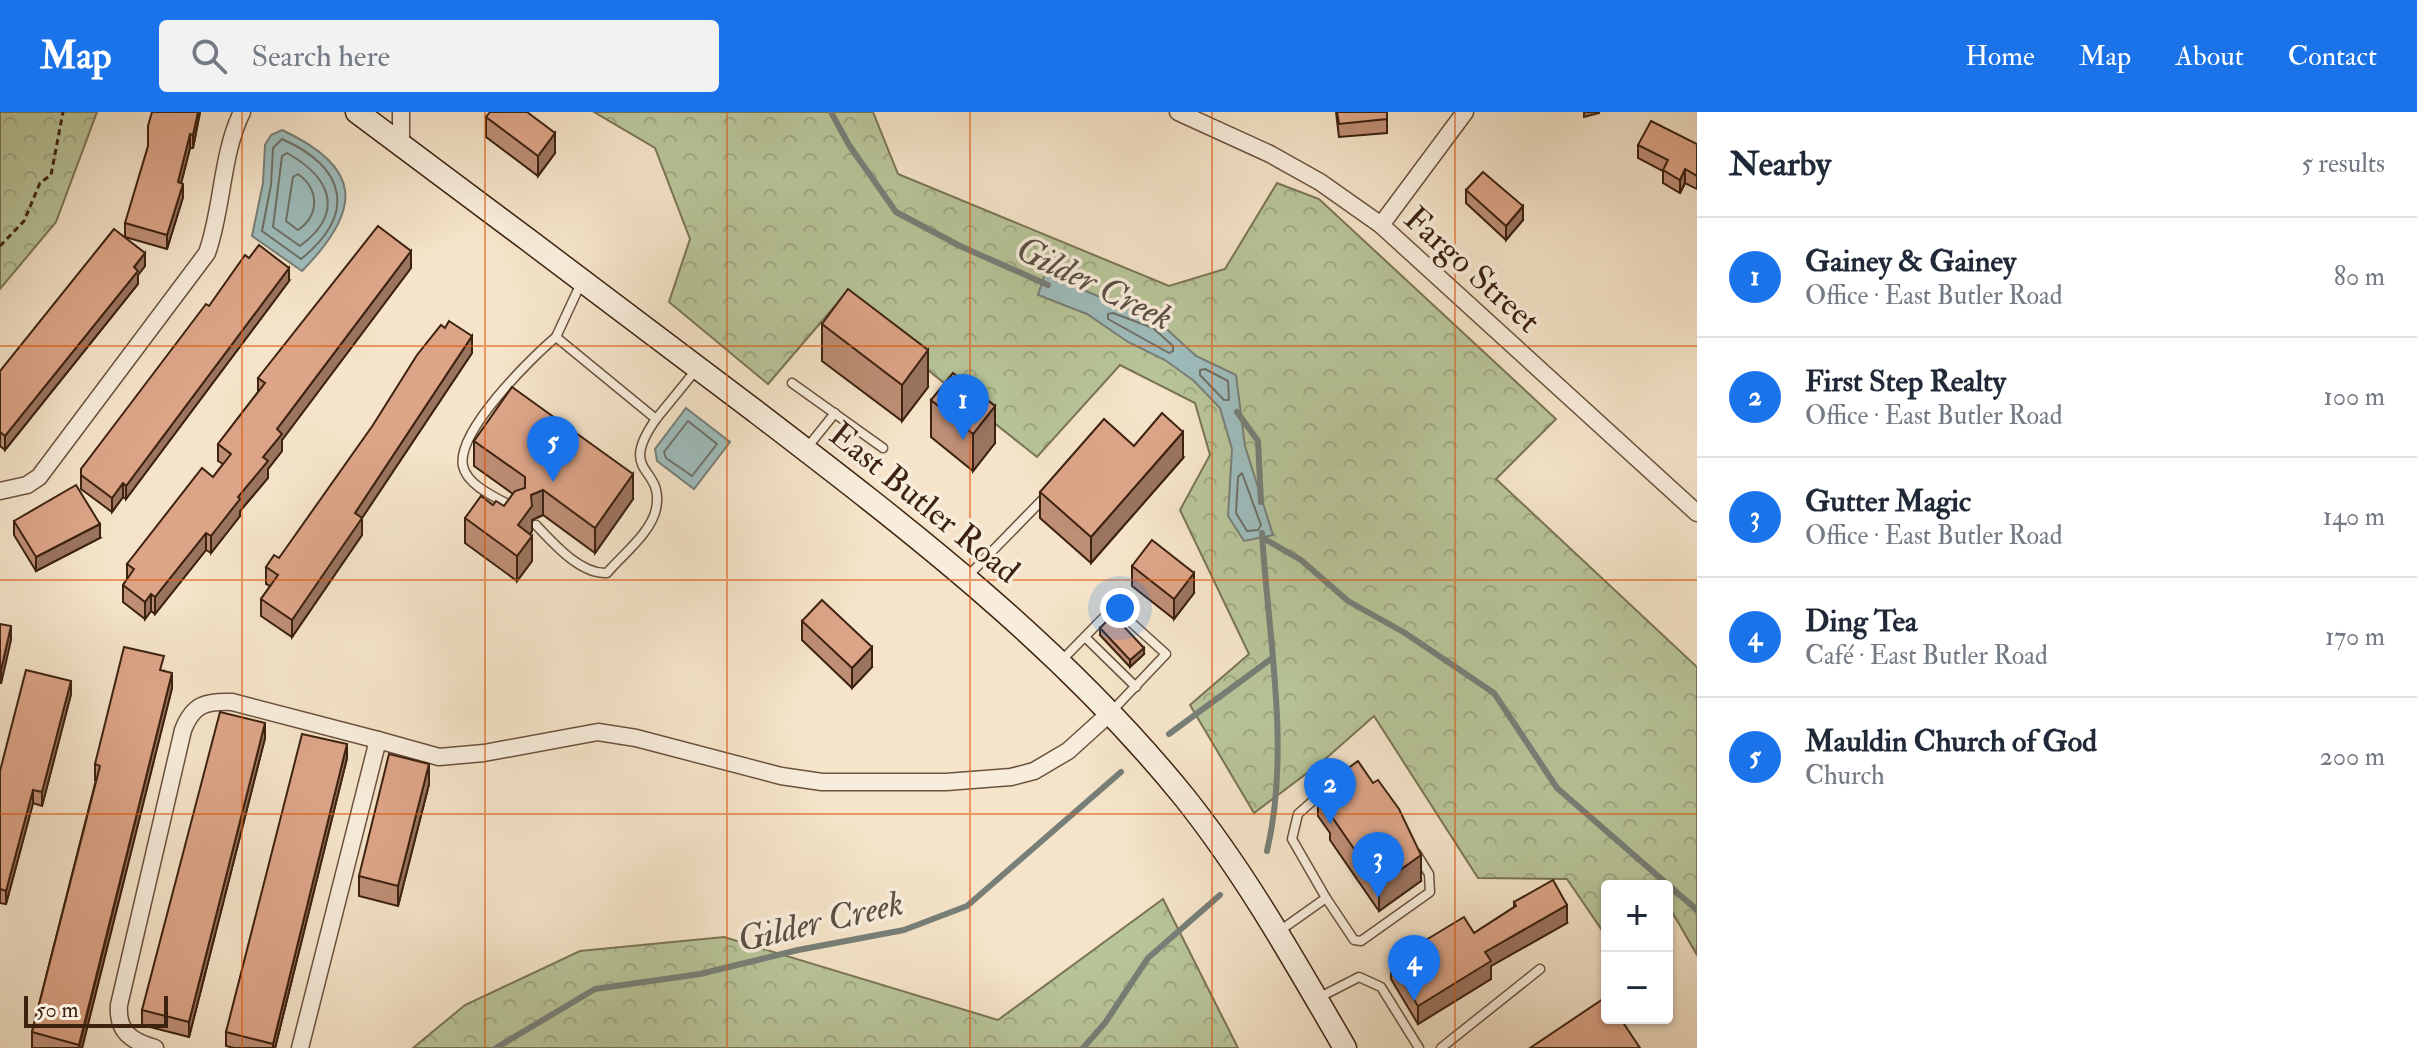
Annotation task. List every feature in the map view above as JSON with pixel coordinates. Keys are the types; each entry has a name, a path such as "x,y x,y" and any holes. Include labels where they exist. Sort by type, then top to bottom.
{"main road":[{"name":"East Butler Road","path":"357,112 806,450 967,576 1060,662 1110,713 1193,809 1253,892 1345,1048"}],"street":[{"path":"0,491 27,485 39,477 207,253 219,220 228,154 242,112"},
{"path":"401,112 401,144"},
{"name":"Fargo Street","path":"1178,112 1282,161 1381,225 1697,513"},
{"path":"1381,225 1465,112"},
{"path":"155,1048 128,1038 121,1027 119,1005 189,715 199,705 211,701 232,702 439,757 484,753 598,732 636,738 781,776 822,782 946,782 1011,777 1034,771 1068,751 1110,713"},
{"path":"300,1048 378,740"}],"lane":[{"path":"519,510 486,491 468,476 463,467 463,451 483,414 531,359 556,337 583,281"},
{"path":"556,337 656,419"},
{"path":"536,525 557,547 594,573 607,573 656,512 657,494 640,461 638,447 698,367"},
{"path":"792,383 883,448"},
{"path":"806,450 835,413"},
{"path":"967,576 1050,492"},
{"path":"1060,662 1114,607 1166,654 1110,713"},
{"path":"1085,637 1136,687"},
{"path":"1331,787 1319,792 1298,814 1292,839 1354,940 1361,941 1430,892 1429,874 1413,848"},
{"path":"1277,933 1326,898"},
{"path":"1441,1048 1540,969"},
{"path":"1317,999 1329,989 1359,977 1381,987 1419,1048"}],"path":[{"path":"0,246 24,221 40,183 51,175 63,112"}],"green space":[{"path":"0,112 97,112 56,222 0,289"},
{"path":"594,112 873,112 898,174 1169,286 1225,269 1277,183 1319,199 1556,419 1496,479 1697,667 1697,955 1673,913 1673,880 1601,880 1601,929 1567,879 1478,878 1374,716 1323,761 1254,813 1190,705 1249,654 1180,510 1210,455 1195,403 1120,365 1037,457 840,300 768,384 669,302 690,239 655,148"},
{"path":"1163,899 1238,1048 413,1048 465,1005 580,951 724,937 998,1020"}],"water":[{"path":"282,130 309,144 328,159 340,175 345,192 344,210 336,229 302,271 252,236 263,183 265,145 271,135"},
{"name":"Gilder Creek","path":"1045,274 1158,321 1196,356 1236,375 1245,446 1273,535 1244,541 1228,516 1232,449 1220,408 1194,381 1165,360 1128,342 1087,314 1038,295"},
{"path":"686,408 730,442 694,489 657,461 655,449"}],"building":[{"path":"152,112 198,112 178,182 183,184 167,235 125,223 148,146"},
{"path":"490,112 527,112 555,133 538,156 486,117"},
{"path":"1337,112 1387,112 1387,119 1339,124"},
{"path":"1651,121 1697,144 1697,176 1685,169 1680,180 1663,170 1668,160 1638,145"},
{"path":"1483,172 1523,206 1506,226 1466,190"},
{"path":"378,226 411,251 277,429 282,434 263,457 268,461 238,497 240,499 211,536 206,533 155,597 151,594 145,602 123,585 134,569 127,564 202,468 213,477 231,454 218,444 265,383 258,378"},
{"path":"114,229 145,253 134,267 138,271 5,436 0,432 0,371"},
{"path":"259,245 289,268 126,486 123,483 112,498 81,475 81,469 206,304 209,306 245,255 249,258"},
{"path":"848,289 928,350 902,385 822,324"},
{"path":"449,321 472,336 355,513 362,518 292,620 261,599 278,575 266,567 274,555 279,558 373,425 417,355 441,325 445,328"},
{"path":"953,373 995,406 973,434 931,400"},
{"path":"512,387 633,474 595,528 543,490 531,495 532,506 518,525 532,536 517,556 465,518 481,496 493,505 496,501 504,506 515,491 525,488 525,477 474,441"},
{"path":"1162,413 1183,432 1091,537 1040,492 1104,419 1134,446"},
{"path":"76,485 100,524 36,557 14,521"},
{"path":"1152,540 1194,573 1174,599 1132,566"},
{"path":"822,600 872,647 852,668 802,621"},
{"path":"1113,615 1144,648 1130,660 1100,628"},
{"path":"0,624 11,626 1,670 0,670"},
{"path":"124,647 164,656 160,670 172,673 79,1045 32,1032 100,766 95,764"},
{"path":"26,670 71,681 42,792 33,790 6,891 0,889 0,771"},
{"path":"220,712 265,723 189,1022 142,1010"},
{"path":"302,734 347,744 273,1044 226,1032"},
{"path":"389,754 429,764 398,886 359,876"},
{"path":"1358,761 1373,783 1378,780 1399,809 1421,855 1379,885 1330,814 1333,812 1318,790"},
{"path":"1553,880 1567,905 1485,952 1491,961 1418,1006 1391,961 1464,917 1474,933 1516,906 1514,902"},
{"path":"1601,1000 1601,1024 1624,1024 1640,1048 1530,1048"}],"waterway":[{"name":"Gilder Creek","path":"831,112 849,145 896,212 960,246 1048,285"},
{"name":"Gilder Creek","path":"1237,412 1258,441 1261,502"},
{"path":"1262,533 1278,733 1274,812 1267,851"},
{"path":"1263,538 1301,560 1348,601 1405,633 1494,693 1557,788 1697,910"},
{"name":"Gilder Creek","path":"1169,734 1271,659"},
{"name":"Gilder Creek","path":"496,1048 595,989 700,974 798,950 904,930 967,906 1121,772"},
{"path":"1083,1048 1105,1023 1148,958 1220,895"}],"place":[{"name":"Gainey & Gainey","path":"963,440"},
{"name":"Mauldin Church of God","path":"553,482"},
{"name":"First Step Realty","path":"1330,824"},
{"name":"Gutter Magic","path":"1378,898"},
{"name":"Ding Tea","path":"1414,1001"}]}
